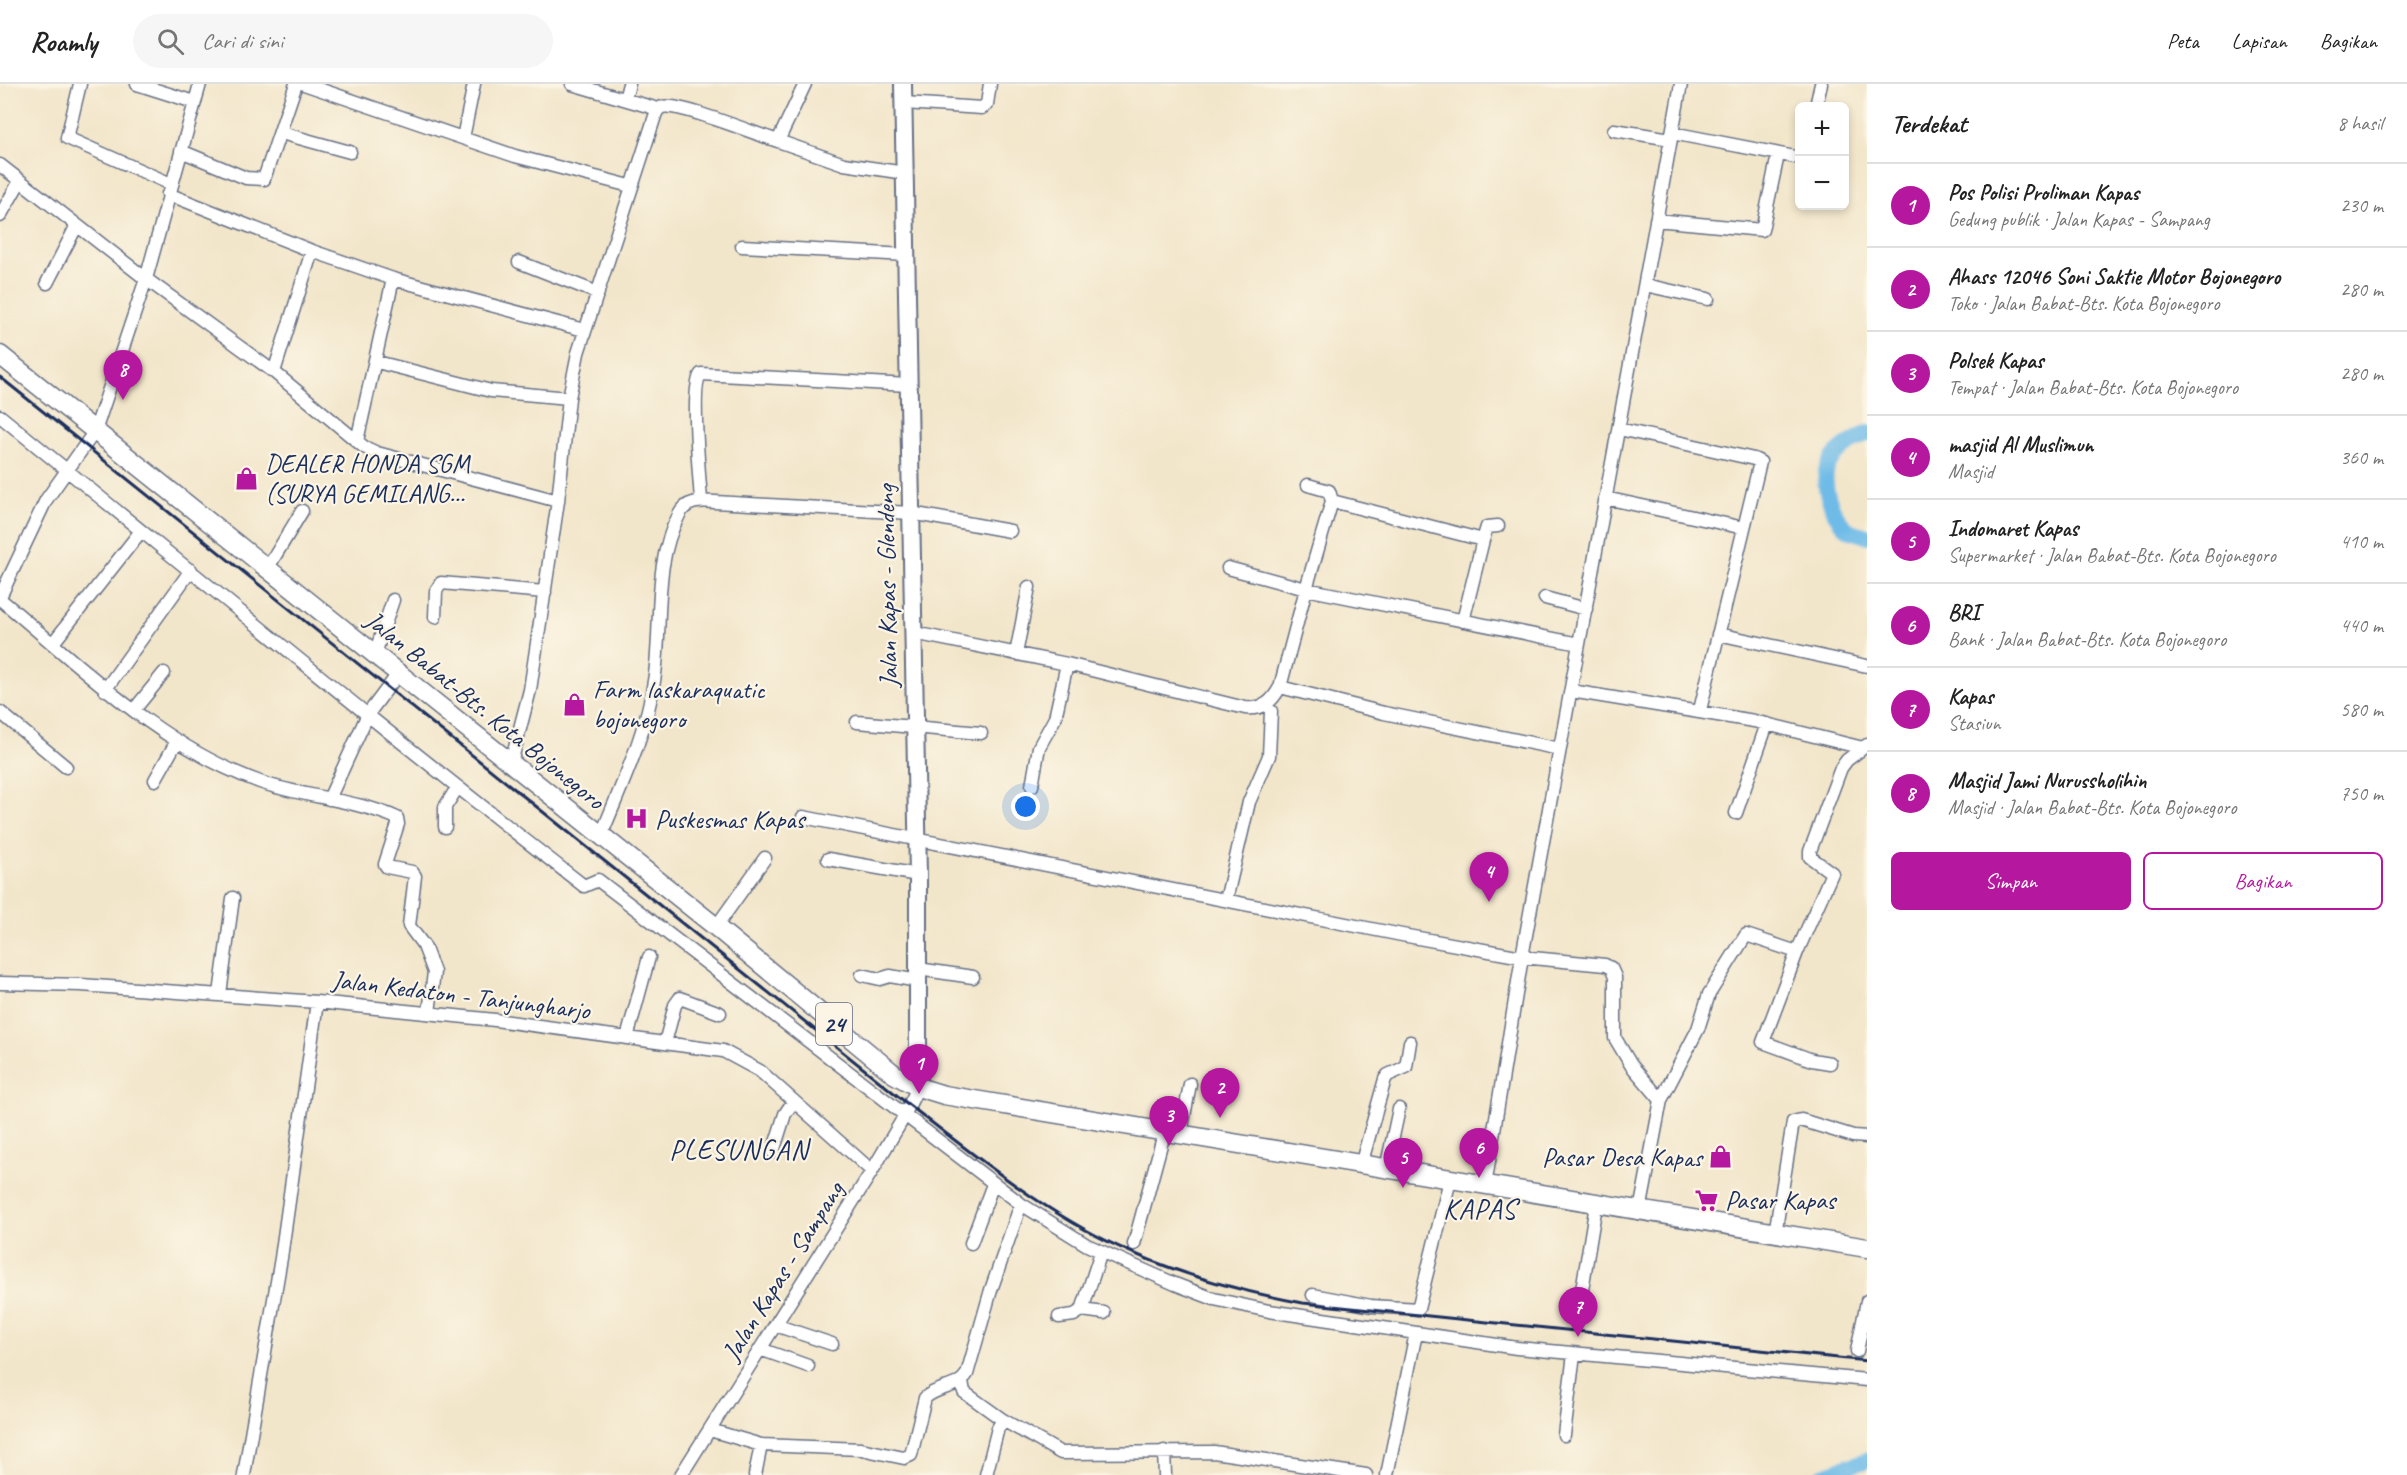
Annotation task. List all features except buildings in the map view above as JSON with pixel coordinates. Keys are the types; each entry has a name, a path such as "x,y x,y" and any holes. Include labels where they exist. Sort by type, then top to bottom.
{"highway":[{"name":"Jalan Babat-Bts. Kota Bojonegoro","path":"0,355 716,927 894,1074 918,1087 944,1095 1173,1131 1596,1205 1867,1248"}],"main road":[{"name":"Jalan Kapas - Glendeng","path":"903,84 918,875 918,1087"}],"street":[{"path":"80,84 67,138 170,189 312,251 393,279 584,330"},
{"path":"137,84 195,102"},
{"path":"200,84 146,279 95,431 66,469 32,524 0,598 105,690 177,741 260,782 398,819 386,864 411,872 415,876 409,926 424,946 434,972 429,1013"},
{"path":"180,151 246,178 262,180 270,169 296,84"},
{"path":"304,84 545,165 630,186"},
{"path":"463,138 474,84"},
{"path":"572,84 658,109 666,106 684,109 844,164 905,173"},
{"path":"625,99 629,84"},
{"path":"778,141 805,84"},
{"path":"904,104 982,108 987,104 990,84"},
{"path":"1485,1186 1522,957 1681,84"},
{"path":"1817,102 1821,84"},
{"path":"511,763 527,710 558,501 569,398 584,330 598,293 630,186 658,109"},
{"path":"1614,130 1672,136 1795,157"},
{"path":"281,134 350,152"},
{"path":"1656,220 1762,230 1778,155"},
{"path":"0,165 146,279 274,372 357,441 377,453 558,501"},
{"path":"0,216 20,181"},
{"path":"47,283 76,226"},
{"path":"742,246 907,255"},
{"path":"274,372 312,251"},
{"path":"519,262 598,293"},
{"path":"357,441 377,362 393,279"},
{"path":"1645,285 1708,299"},
{"path":"377,362 491,391 569,398"},
{"path":"701,501 696,406 696,382 701,374 909,385"},
{"path":"0,416 457,788 584,886 598,880 993,1184 1021,1204 1101,1252 1214,1299 1269,1311 1574,1354 1867,1380"},
{"path":"1619,429 1759,460 1760,468 1700,710"},
{"path":"1226,900 1249,802 1269,756 1271,711 1332,501 1329,491 1308,485"},
{"path":"1605,498 1744,528"},
{"path":"601,836 621,786 652,693 660,593 672,532 684,508 701,501 911,513 1010,531"},
{"path":"1332,501 1483,540"},
{"path":"267,569 302,511"},
{"path":"1463,621 1487,527 1498,526"},
{"path":"53,643 141,531"},
{"path":"1228,568 1306,588 1579,644"},
{"path":"105,690 191,570"},
{"path":"435,617 436,591 441,583 545,592"},
{"path":"1016,654 1029,587"},
{"path":"1545,598 1586,609"},
{"path":"375,654 393,600"},
{"path":"914,633 1067,664 1265,713 1271,711"},
{"path":"1718,633 1867,666"},
{"path":"1032,786 1039,747 1055,718 1067,664"},
{"path":"134,710 164,673"},
{"path":"329,799 368,714 398,674"},
{"path":"1256,709 1269,703 1278,691"},
{"path":"1278,691 1560,749"},
{"path":"1571,691 1700,710 1865,747"},
{"path":"0,712 66,766"},
{"path":"857,722 981,733"},
{"path":"1736,813 1767,724"},
{"path":"155,780 177,741"},
{"path":"1830,1063 1812,1060 1763,1042 1797,952 1832,873 1810,857 1810,851 1841,768 1847,760 1865,747"},
{"path":"445,827 445,807 457,788"},
{"path":"803,817 1522,957 1605,965 1611,968 1615,976 1617,1005 1615,1038 1631,1065 1661,1100"},
{"path":"716,927 765,858"},
{"path":"828,860 918,875"},
{"path":"220,994 233,898"},
{"path":"1640,1211 1661,1100 1698,1029 1709,994 1746,935 1797,952"},
{"path":"627,1038 649,957"},
{"path":"862,975 880,979 890,976 918,975 974,977"},
{"name":"Jalan Kedaton - Tanjungharjo","path":"0,983 220,994 317,1002 429,1013 723,1051 745,1060 872,1171"},
{"path":"665,1043 675,1005 680,998 720,1013"},
{"path":"244,1475 281,1258 317,1002"},
{"path":"1361,1165 1385,1079 1388,1075 1406,1066 1410,1042"},
{"path":"1134,1244 1190,1084"},
{"name":"Jalan Kapas - Sampang","path":"681,1475 872,1171 918,1087"},
{"path":"773,1152 785,1114 793,1102"},
{"path":"1386,1169 1399,1109"},
{"path":"1775,1234 1793,1122 1801,1120 1853,1136 1867,1137"},
{"path":"1313,1295 1371,1306 1418,1309 1450,1180"},
{"path":"971,1243 993,1184"},
{"path":"1021,1204 991,1290 969,1368 962,1382 964,1392 1003,1420 1061,1453 1164,1451 1250,1456 1366,1475"},
{"path":"1581,1296 1596,1205"},
{"path":"1059,1317 1074,1316 1082,1310 1101,1252"},
{"path":"1857,1351 1867,1301"},
{"path":"1082,1310 1104,1313"},
{"path":"776,1325 832,1344"},
{"path":"1387,1475 1416,1333"},
{"path":"760,1349 808,1366"},
{"path":"1564,1435 1574,1354"},
{"path":"710,1430 761,1445 861,1449 908,1458 914,1447 917,1422 925,1398 937,1390 962,1382"},
{"path":"986,1475 998,1428 1003,1420"},
{"path":"754,1475 761,1445"},
{"path":"1164,1451 1165,1475"}],"waterway":[{"path":"1867,433 1833,457 1827,469 1826,478 1826,488 1837,517 1849,530 1867,536"},
{"path":"1823,1475 1867,1460"}],"railway":[{"path":"0,377 909,1105 1016,1186 1102,1239 1154,1262 1195,1276 1238,1289 1303,1303 1867,1361"}],"place":[{"name":"Masjid Jami Nurussholihin","path":"123,400"},
{"name":"DEALER HONDA SGM (SURYA GEMILANG…","path":"247,478"},
{"name":"Farm laskaraquatic bojonegoro","path":"575,704"},
{"name":"Puskesmas Kapas","path":"637,819"},
{"name":"masjid Al Muslimun","path":"1489,902"},
{"name":"Pos Polisi Proliman Kapas","path":"919,1094"},
{"name":"Ahass 12046 Soni Saktie Motor Bojonegoro","path":"1220,1118"},
{"name":"Polsek Kapas","path":"1169,1146"},
{"name":"Pasar Desa Kapas","path":"1720,1157"},
{"name":"BRI","path":"1479,1178"},
{"name":"Indomaret Kapas","path":"1403,1188"},
{"name":"Pasar Kapas","path":"1707,1200"},
{"name":"Kapas","path":"1578,1337"}],"district":[{"name":"PLESUNGAN","path":"739,1149"},
{"name":"KAPAS","path":"1480,1208"}]}
